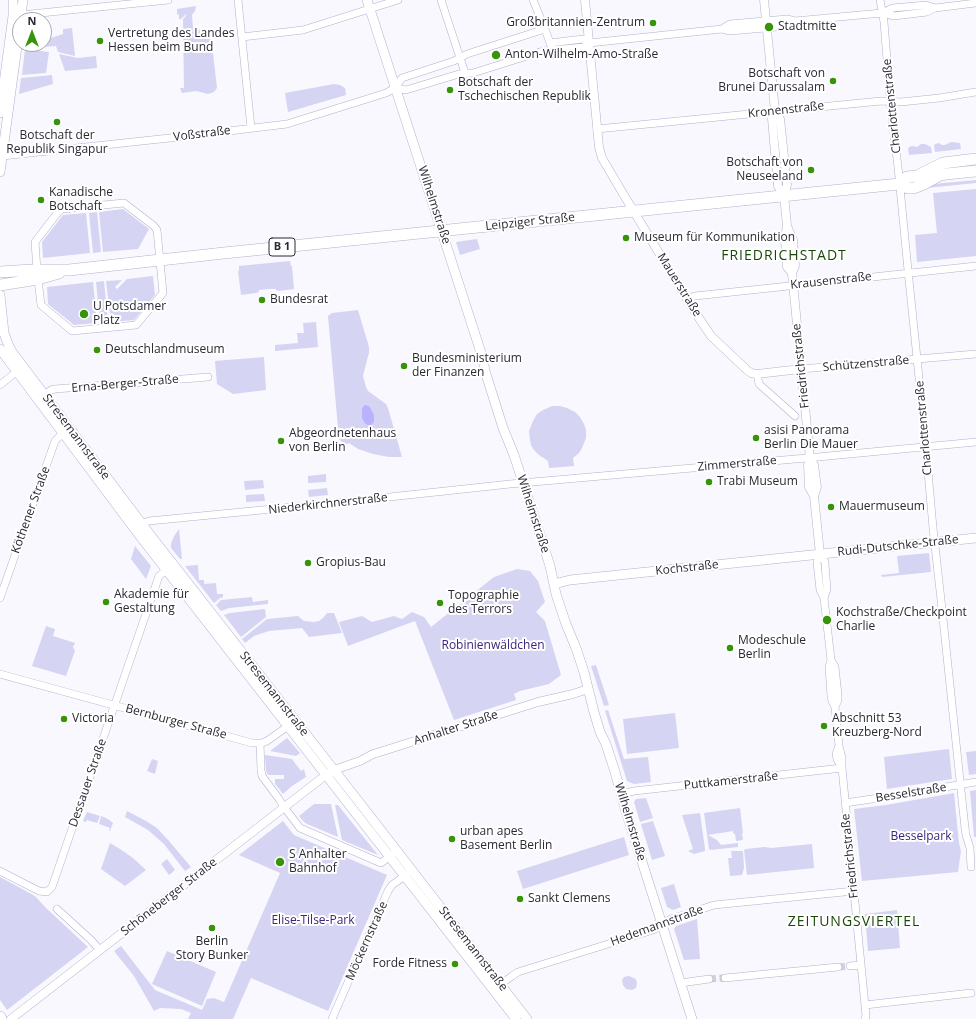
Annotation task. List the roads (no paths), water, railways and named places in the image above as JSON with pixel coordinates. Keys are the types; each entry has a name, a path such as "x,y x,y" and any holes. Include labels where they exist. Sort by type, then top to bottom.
{"main road":[{"path":"0,113 13,16 13,0"},
{"path":"21,12 22,0"},
{"name":"Wilhelmstraße","path":"369,4 484,359 485,370 503,428 514,455 550,566 566,624 577,652 599,729 606,744 692,1019"},
{"path":"0,172 16,52"},
{"name":"Leipziger Straße","path":"899,184 907,177 918,176 943,163 976,159"},
{"name":"Leipziger Straße","path":"160,259 899,184 908,188 914,188 940,175 976,171"},
{"name":"B 1","path":"0,285 37,274 160,259"},
{"name":"B 1","path":"0,272 37,274"},
{"path":"0,295 3,329 6,341 20,369"},
{"path":"0,349 20,369"},
{"name":"Stresemannstraße","path":"20,369 44,395 66,430"},
{"name":"Stresemannstraße","path":"20,369 214,624 497,987 526,1019"},
{"name":"Rudi-Dutschke-Straße","path":"820,554 976,538"},
{"name":"Kochstraße","path":"554,584 576,579 820,554"},
{"name":"Stresemannstraße","path":"497,987 516,1019"}],"street":[{"path":"52,16 168,0"},
{"path":"238,0 251,128"},
{"path":"242,37 303,30 369,4 398,0"},
{"path":"441,0 465,73"},
{"path":"533,0 545,29 550,46"},
{"name":"Mauerstraße","path":"585,0 597,130 601,155 687,300 711,336 747,370 756,374 760,384 795,416"},
{"name":"Friedrichstraße","path":"764,0 775,111 772,119 778,186 784,196 787,225 785,240 787,267 792,273 810,458 808,465 809,487 814,496 820,554 825,562 827,590 824,598 831,660 829,667 830,682 832,701 835,707 839,746 836,754 842,768 866,1018"},
{"name":"Charlottenstraße","path":"880,0 926,447 934,542 965,828 970,848 971,866"},
{"path":"545,29 467,54 454,61 402,78 395,88 406,90 458,74 473,72 538,52 550,46 583,39 589,42 722,29 730,24 767,24 787,19 794,21 882,13 894,16 927,12 935,8 976,3"},
{"name":"Voßstraße","path":"1,156 287,124 382,94 395,88"},
{"name":"Kronenstraße","path":"597,130 881,101 901,102 976,92"},
{"path":"122,203 126,204 155,227 157,231 160,259 163,293 138,324 134,326 72,331 41,305 35,242 60,210 122,203"},
{"name":"Krausenstraße","path":"687,300 695,296 976,266"},
{"name":"Schützenstraße","path":"756,374 976,354"},
{"path":"0,385 20,369"},
{"name":"Erna-Berger-Straße","path":"44,395 55,389 208,377"},
{"name":"Köthener Straße","path":"0,598 55,442 66,430"},
{"name":"Zimmerstraße","path":"523,483 976,442"},
{"name":"Niederkirchnerstraße","path":"138,526 149,521 523,483"},
{"name":"Dessauer Straße","path":"0,870 43,892 47,892 53,884 159,576 170,567"},
{"name":"Bernburger Straße","path":"0,674 252,743 260,743"},
{"name":"Anhalter Straße","path":"330,772 360,761 378,752 532,704 588,689"},
{"path":"292,723 270,740 260,743 261,774 284,808 300,828 381,863 394,854"},
{"name":"Puttkamerstraße","path":"621,794 634,791 842,768"},
{"name":"Schöneberger Straße","path":"11,1019 330,772"},
{"name":"Besselstraße","path":"845,803 976,782"},
{"name":"Möckernstraße","path":"332,1019 388,891 408,873"},
{"name":"Hedemannstraße","path":"497,987 518,972 654,930 671,919 714,905 854,891"},
{"path":"57,909 100,950"},
{"path":"850,966 861,965"},
{"path":"725,978 838,967"},
{"path":"681,983 709,979"},
{"path":"865,1005 971,993"}],"tunnel":[{"path":"838,967 850,966"},
{"path":"709,979 725,978"}],"place":[{"name":"Großbritannien-Zentrum","path":"653,23"},
{"name":"Stadtmitte","path":"769,27"},
{"name":"Vertretung des Landes Hessen beim Bund","path":"100,41"},
{"name":"Anton-Wilhelm-Amo-Straße","path":"496,55"},
{"name":"Botschaft von Brunei Darussalam","path":"833,81"},
{"name":"Botschaft der Tschechischen Republik","path":"450,90"},
{"name":"Botschaft der Republik Singapur","path":"57,122"},
{"name":"Botschaft von Neuseeland","path":"811,170"},
{"name":"Kanadische Botschaft","path":"41,200"},
{"name":"Museum für Kommunikation","path":"626,238"},
{"name":"Bundesrat","path":"262,300"},
{"name":"U Potsdamer Platz","path":"84,314"},
{"name":"Deutschlandmuseum","path":"97,350"},
{"name":"Bundesministerium der Finanzen","path":"404,366"},
{"name":"asisi Panorama Berlin Die Mauer","path":"756,438"},
{"name":"Abgeordnetenhaus von Berlin","path":"281,441"},
{"name":"Trabi Museum","path":"709,482"},
{"name":"Mauermuseum","path":"831,507"},
{"name":"Gropius-Bau","path":"308,563"},
{"name":"Akademie für Gestaltung","path":"106,602"},
{"name":"Topographie des Terrors","path":"440,603"},
{"name":"Kochstraße/Checkpoint Charlie","path":"827,620"},
{"name":"Modeschule Berlin","path":"730,648"},
{"name":"Victoria","path":"64,719"},
{"name":"Abschnitt 53 Kreuzberg-Nord","path":"824,726"},
{"name":"urban apes Basement Berlin","path":"452,839"},
{"name":"S Anhalter Bahnhof","path":"280,862"},
{"name":"Sankt Clemens","path":"520,899"},
{"name":"Berlin Story Bunker","path":"212,928"},
{"name":"Forde Fitness","path":"455,964"}],"district":[{"name":"FRIEDRICHSTADT","path":"784,256"},
{"name":"ZEITUNGSVIERTEL","path":"854,922"}],"park label":[{"name":"Robinienwäldchen","path":"493,646"},
{"name":"Besselpark","path":"921,837"},
{"name":"Elise-Tilse-Park","path":"313,921"}]}
